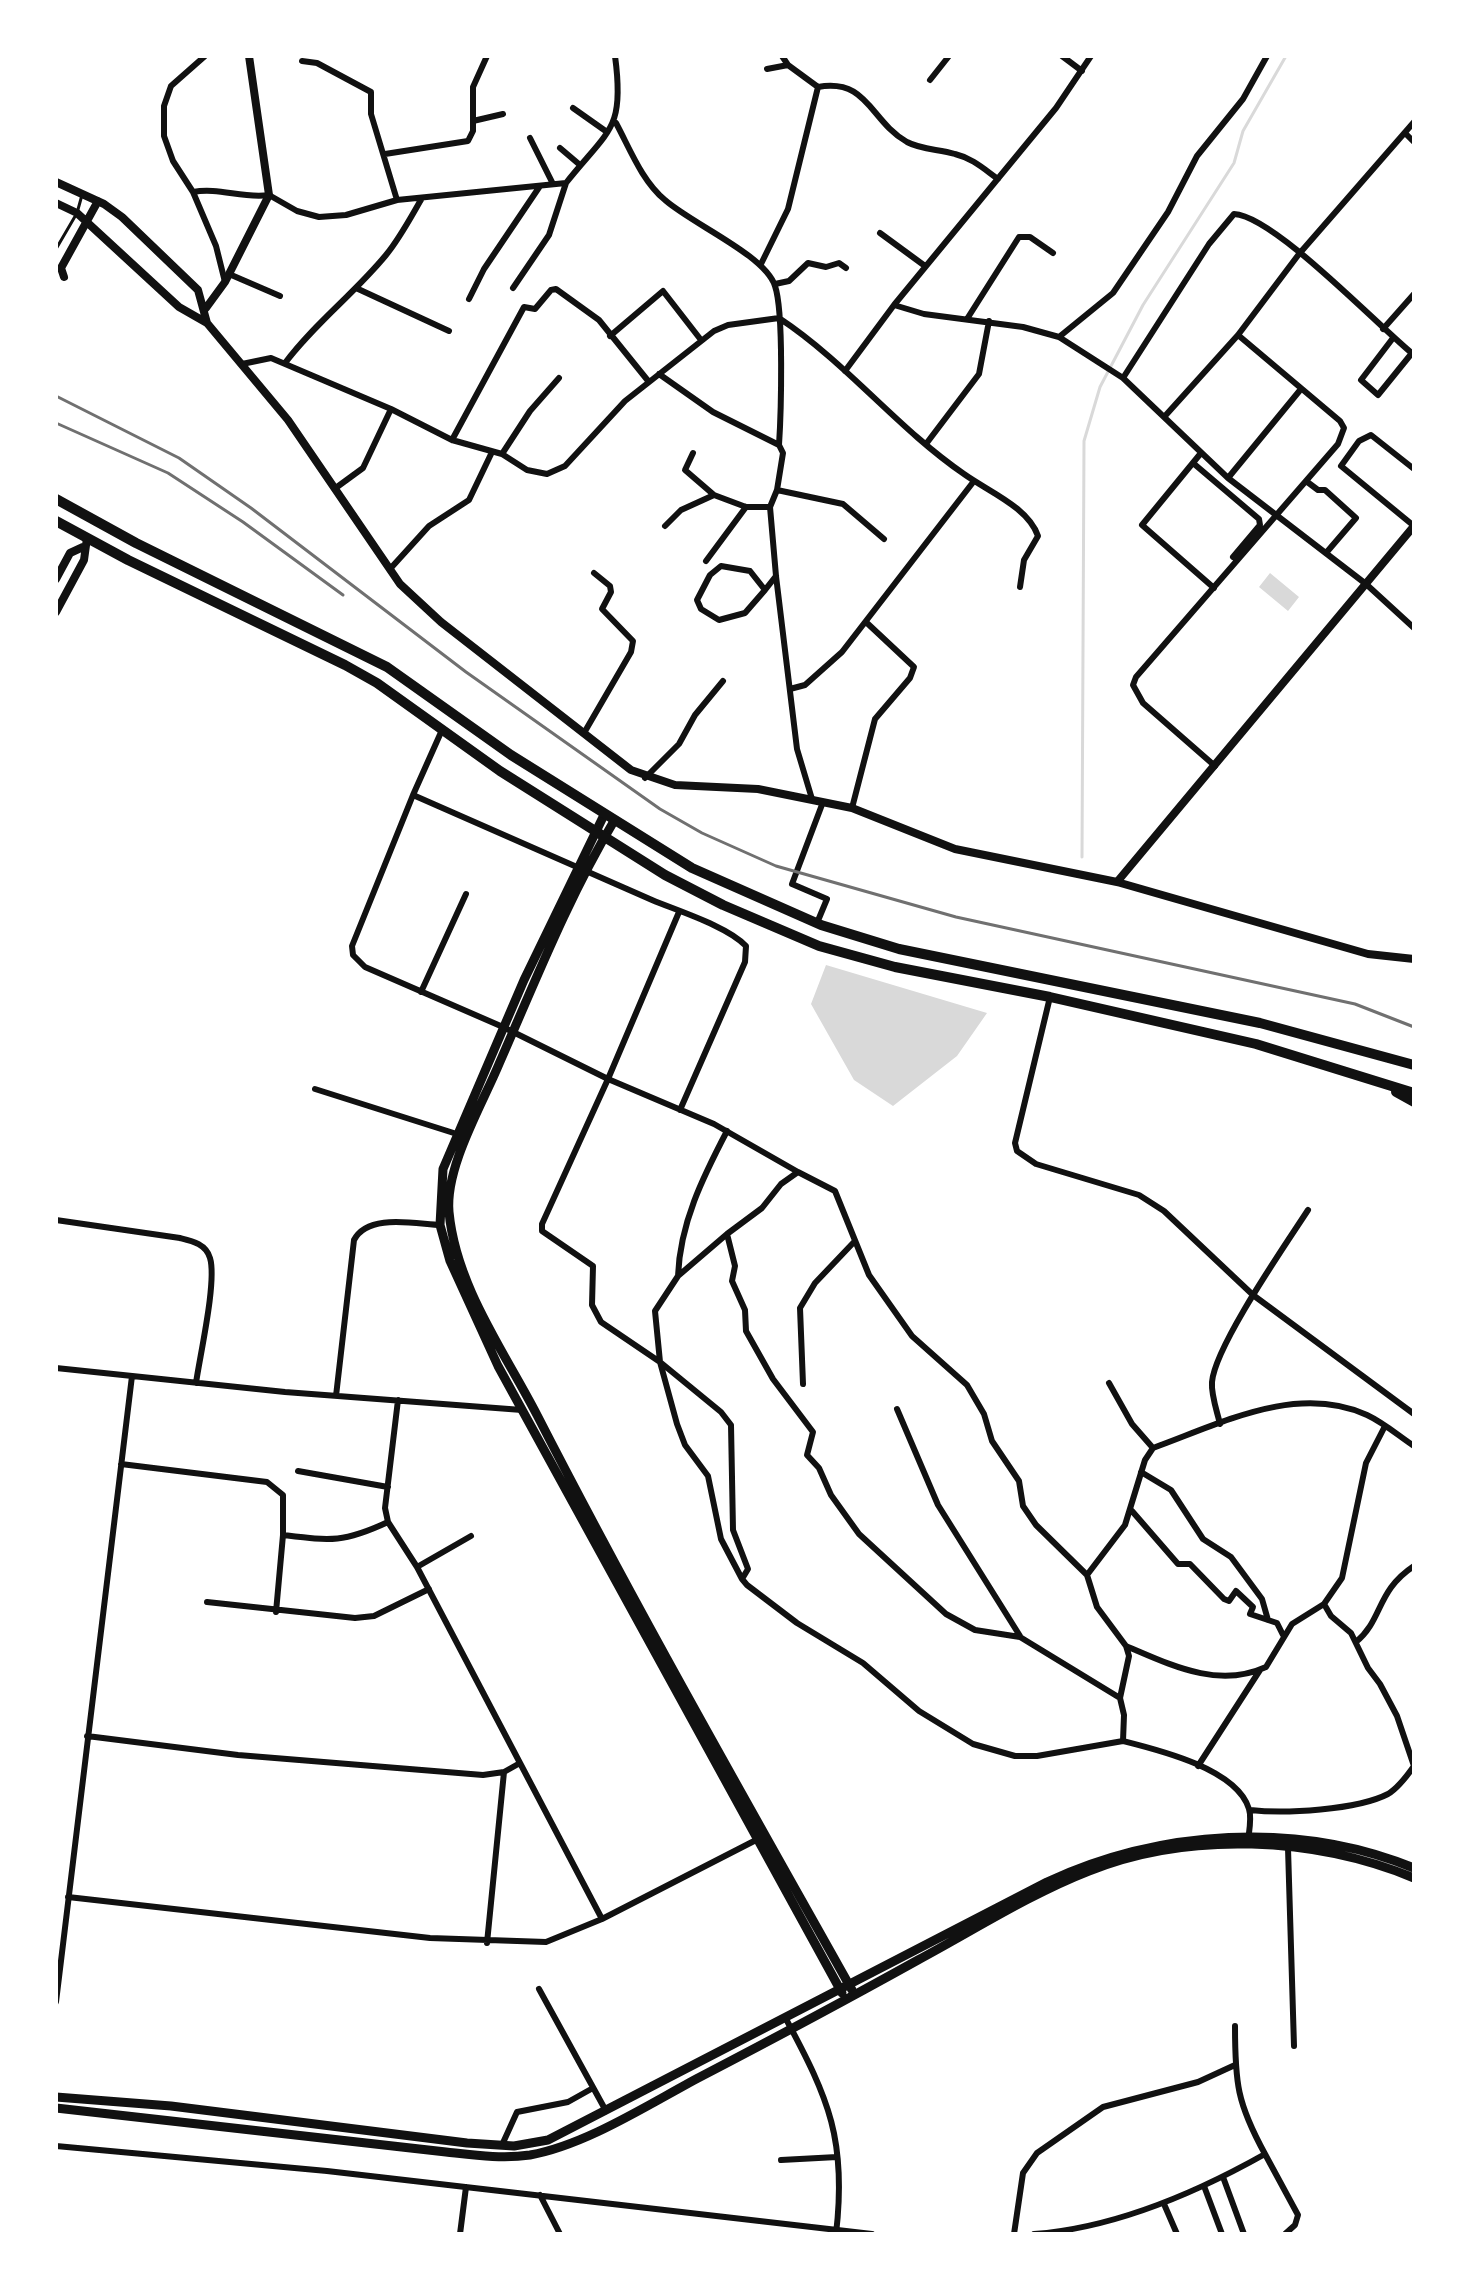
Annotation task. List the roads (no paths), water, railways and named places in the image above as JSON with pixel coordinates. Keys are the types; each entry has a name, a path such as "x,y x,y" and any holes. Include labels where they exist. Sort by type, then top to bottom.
{"main road":[{"path":"56,499 387,667 500,748 609,818 705,875 817,923 899,949 1260,1023 1414,1065"},
{"path":"56,521 85,543 345,665 599,834 683,885 819,946 895,967 1050,997 1256,1044 1414,1093"},
{"path":"609,818 508,1029 462,1136 443,1169 440,1225 469,1296 524,1410 850,1997"},
{"path":"1380,1057 1414,1073"},
{"path":"1373,1080 1414,1102"},
{"path":"462,1136 450,1189 452,1225 469,1296 535,1411 571,1492"},
{"path":"56,2097 171,2106 502,2145 548,2140 1085,1865 1160,1843 1248,1841 1330,1846 1414,1868"},
{"path":"56,2108 446,2152 504,2157 530,2155 557,2149 630,2114 1089,1871 1179,1849 1248,1841 1370,1863 1414,1878"}],"street":[{"path":"205,56 171,86 164,106 164,136 173,161 193,192 227,278"},
{"path":"206,308 227,278 269,195 249,56"},
{"path":"385,154 468,141 473,121 473,87 487,56"},
{"path":"615,56 620,92 616,123 645,177 664,200 761,264 775,284 779,318 779,445 783,453 777,490 770,507 797,749 812,799"},
{"path":"782,56 788,65 818,87 844,85 859,93 888,128 908,143 956,154 975,162 998,179"},
{"path":"930,80 949,56"},
{"path":"1062,56 1082,71"},
{"path":"845,371 925,266 998,179 1091,56"},
{"path":"1059,337 1113,293 1168,212 1197,156 1243,99 1267,56"},
{"path":"302,61 317,63 371,92 371,114 397,200"},
{"path":"767,69 788,65"},
{"path":"761,264 788,209 818,87"},
{"path":"573,108 607,132"},
{"path":"473,121 503,114"},
{"path":"1165,416 1238,335 1299,254 1414,122"},
{"path":"513,288 549,235 566,183 616,123"},
{"path":"1405,133 1414,142"},
{"path":"530,138 553,184"},
{"path":"560,148 580,165"},
{"path":"56,182 83,193 122,217 198,290 206,308 207,323"},
{"path":"193,192 222,191 253,197 269,195 297,211 319,217 346,215 397,200 566,183"},
{"path":"469,299 499,245 540,186"},
{"path":"285,363 325,315 356,288 388,253 422,198"},
{"path":"64,277 61,268 98,201"},
{"path":"56,203 86,220 179,307 207,323 337,487 390,569 441,622 645,778 675,785 758,789 852,808 955,849 1117,882 1368,954 1414,959"},
{"path":"1123,378 1209,244 1234,214 1258,220 1413,354 1378,395 1361,380 1393,338"},
{"path":"880,233 925,266"},
{"path":"967,319 1019,237 1030,237 1053,253"},
{"path":"775,284 789,281 808,263 826,267 839,263 846,268"},
{"path":"227,278 280,296"},
{"path":"356,288 449,331"},
{"path":"452,440 525,306 535,309 547,293 556,289 599,320 649,382"},
{"path":"610,336 663,291 701,340"},
{"path":"1383,329 1414,294"},
{"path":"894,305 924,314 989,321 1059,337 1093,362 1123,378 1231,480 1366,584 1414,628"},
{"path":"242,364 257,358 285,363 391,409 452,440 502,454 537,474 565,466 625,401 701,340 728,325 779,318 828,353 926,444 1033,522 1038,536 1024,560 1020,587"},
{"path":"926,444 979,374 989,321"},
{"path":"1215,766 1143,703 1133,685 1338,444 1344,428 1340,421 1238,335"},
{"path":"659,374 713,412 779,445"},
{"path":"502,454 530,411 559,378"},
{"path":"1226,492 1231,480 1301,389"},
{"path":"337,487 363,468 391,409"},
{"path":"1117,882 1414,526 1341,466 1359,441 1371,435 1414,469"},
{"path":"390,569 429,526 469,500 492,452"},
{"path":"693,453 685,470 714,495 746,507 770,507"},
{"path":"1201,453 1142,525 1214,588"},
{"path":"1193,463 1259,519 1260,525 1233,557"},
{"path":"790,689 818,675 867,623 902,570 974,481"},
{"path":"1306,481 1318,490 1325,490 1356,518 1326,553"},
{"path":"777,490 843,504 884,539"},
{"path":"665,526 681,510 714,495"},
{"path":"706,561 746,507"},
{"path":"56,579 70,553 85,543"},
{"path":"56,612 84,560 85,543"},
{"path":"765,590 750,571 721,566 710,575 697,600 701,609 719,620 745,613 765,590 776,576"},
{"path":"584,733 631,652 633,641 602,609 611,592 610,586 594,573"},
{"path":"852,808 875,719 910,678 914,667 867,623"},
{"path":"645,778 679,744 695,715 723,681"},
{"path":"442,730 352,946 353,955 365,967 508,1029 608,1079 727,1131 835,1191 869,1275 912,1336 967,1385 984,1414 992,1441 1019,1481 1023,1506 1036,1525 1087,1575 1097,1607 1126,1646 1128,1664 1120,1698 1124,1715 1123,1741"},
{"path":"413,795 741,940 747,951 680,1110"},
{"path":"817,923 827,899 792,884 823,802"},
{"path":"421,992 466,894"},
{"path":"679,912 542,1224 542,1231 593,1266 592,1305 601,1322 660,1362 721,1412 731,1425 733,1530 748,1569 742,1579"},
{"path":"1050,997 1015,1143 1017,1151 1036,1164 1139,1195 1164,1211 1253,1295 1414,1414"},
{"path":"315,1089 462,1136"},
{"path":"678,1276 685,1226 702,1180 727,1131"},
{"path":"798,1172 781,1184 762,1208 678,1276 655,1311 660,1362 685,1445 708,1476 725,1549 742,1579 797,1623 863,1663 919,1711 973,1744 1015,1756 1037,1756 1123,1741 1172,1754 1198,1766 1233,1786 1250,1810 1248,1841"},
{"path":"1220,1424 1211,1384 1214,1369 1253,1295 1308,1210"},
{"path":"56,1220 180,1238 196,1242 206,1250 211,1272 196,1383"},
{"path":"336,1396 354,1240 358,1232 374,1223 452,1225"},
{"path":"727,1234 735,1266 732,1281 745,1310 746,1331 753,1347 813,1432 807,1455 819,1468 831,1495 859,1534 961,1624 1020,1637 1120,1698"},
{"path":"803,1384 800,1308 822,1275 854,1242"},
{"path":"56,1368 336,1396 535,1411"},
{"path":"56,2002 132,1376"},
{"path":"1109,1383 1132,1424 1153,1448"},
{"path":"398,1400 388,1487 388,1522 429,1589 602,1919"},
{"path":"1087,1575 1132,1511 1141,1472 1153,1448 1269,1408 1315,1402 1367,1415 1414,1446"},
{"path":"897,1409 938,1505 1020,1637"},
{"path":"1198,1766 1260,1670 1273,1659 1283,1635 1299,1618 1324,1604 1342,1578 1366,1463 1385,1426"},
{"path":"121,1464 267,1482 283,1495 276,1612"},
{"path":"298,1471 388,1487"},
{"path":"1141,1472 1171,1490 1203,1539 1231,1557 1262,1599 1268,1620"},
{"path":"1132,1511 1178,1564 1190,1564 1224,1599 1229,1601 1236,1591 1253,1607 1250,1614 1282,1627 1283,1635"},
{"path":"283,1535 349,1539 388,1522"},
{"path":"417,1567 471,1536"},
{"path":"1356,1642 1368,1629 1390,1584 1414,1566"},
{"path":"207,1602 276,1612 355,1618 374,1616 429,1589"},
{"path":"1250,1810 1272,1812 1368,1800 1389,1793 1412,1769 1412,1758 1397,1716 1356,1642 1324,1604"},
{"path":"1126,1646 1188,1672 1222,1676 1260,1670"},
{"path":"87,1736 368,1767 483,1775 504,1772 520,1763"},
{"path":"487,1943 504,1772"},
{"path":"68,1897 487,1943 546,1942 602,1919 760,1838"},
{"path":"1288,1848 1294,2046"},
{"path":"539,1989 606,2111"},
{"path":"786,2019 829,2104 836,2132 836,2231"},
{"path":"1235,2026 1235,2065 1241,2106 1298,2215 1295,2225 1285,2234"},
{"path":"1014,2234 1023,2173 1037,2153 1103,2107 1198,2082 1235,2065"},
{"path":"502,2145 517,2112 568,2102 593,2088"},
{"path":"56,2146 466,2187 872,2234"},
{"path":"1034,2234 1081,2231 1164,2204 1265,2154"},
{"path":"781,2160 837,2157"},
{"path":"1223,2177 1244,2234"},
{"path":"1204,2186 1222,2234"},
{"path":"460,2234 466,2187"},
{"path":"540,2195 560,2234"},
{"path":"1164,2204 1177,2234"}],"lane":[{"path":"56,249 77,213 83,193"}],"waterway":[{"path":"1082,857 1084,441 1100,387 1143,305 1234,163 1243,131 1286,56"}],"railway":[{"path":"56,396 179,458 251,508 466,672 660,809 702,833 776,866 956,917 1355,1004 1414,1027"},
{"path":"56,423 168,473 243,522 343,595"}]}
